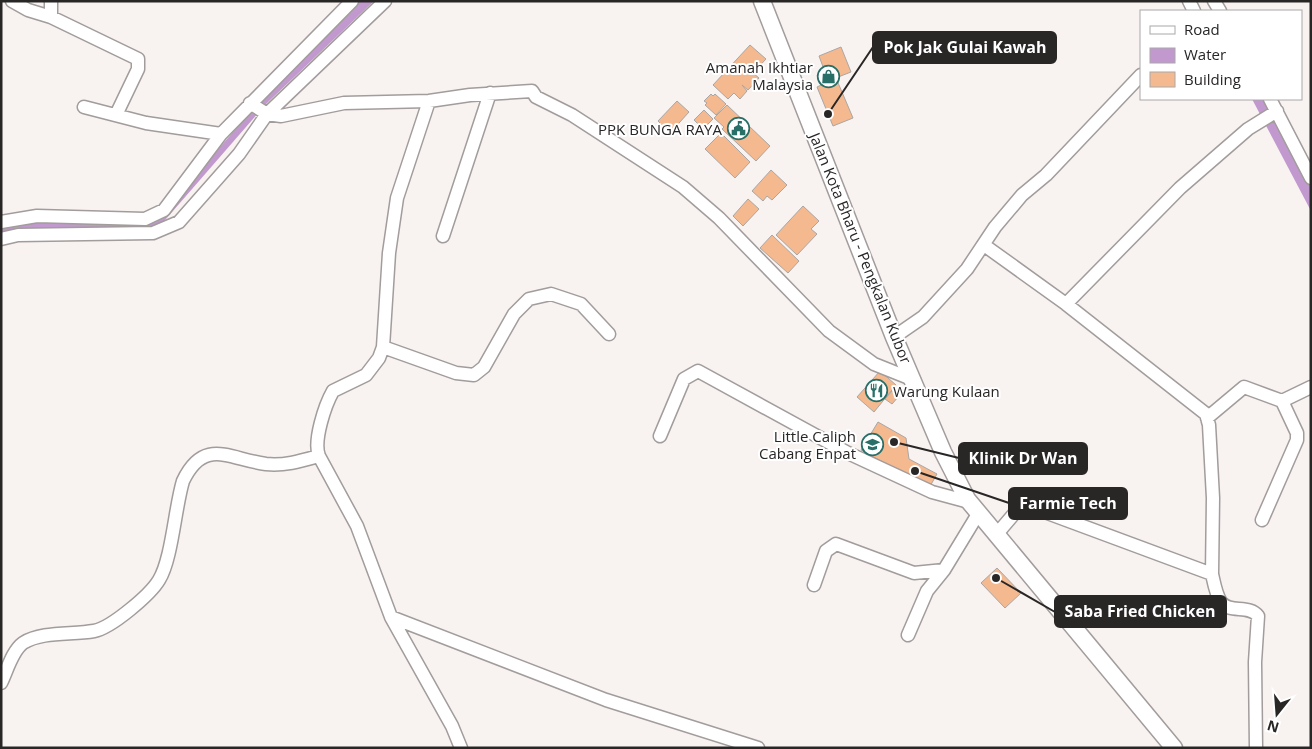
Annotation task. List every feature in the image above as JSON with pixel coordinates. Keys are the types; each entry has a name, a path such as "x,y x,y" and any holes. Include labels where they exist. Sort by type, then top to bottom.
{"main road":[{"name":"Jalan Kota Bharu - Pengkalan Kubor","path":"762,1 894,337 914,380 943,452 973,508 1174,748"}],"street":[{"path":"12,1 28,10 51,17 138,59 138,69 116,115"},
{"path":"51,1 51,17"},
{"path":"1,239 18,236 153,233 179,222 239,154 258,108 352,1"},
{"path":"1,222 37,216 133,219 152,217 164,210 221,134 258,108 385,1"},
{"path":"894,337 923,317 967,269 995,227 1022,194 1046,175 1140,76"},
{"path":"258,108 281,116 344,103 429,101 532,91 536,97 572,115 683,187 719,218 829,331 874,364 914,380"},
{"path":"443,236 490,94"},
{"path":"1270,100 1271,114 1311,178"},
{"path":"429,101 396,198 389,253 383,347 379,358 366,375 336,388 330,396 316,443 319,456 357,526 391,617 452,726 461,748"},
{"path":"84,107 146,123 221,134"},
{"path":"1066,304 1180,188 1271,114"},
{"path":"984,245 1066,304 1200,407 1207,418 1213,498 1212,574 1221,602 1227,607 1255,612 1259,620 1255,662 1256,748"},
{"path":"383,347 460,374 474,376 484,367 514,314 529,299 552,294 581,304 609,334"},
{"path":"660,436 684,379 698,371 848,453 932,492 973,508 944,570 927,590 908,635"},
{"path":"1207,418 1244,387 1282,401 1297,433 1297,440 1262,520"},
{"path":"1282,401 1311,387"},
{"path":"1,683 17,649 22,644 43,637 96,630 117,619 154,588 164,570 183,481 190,467 198,458 213,453 266,464 281,464 319,456"},
{"path":"996,535 1019,508 1026,505 1212,574"},
{"path":"814,584 826,551 836,544 914,573 944,570"},
{"path":"391,617 606,700 758,748"}],"water":[{"path":"360,1 374,1 266,104 159,227 1,233 1,225 15,222 152,221 193,178 282,77"},
{"path":"1253,100 1264,100 1311,188 1311,211"}],"building":[{"path":"750,45 766,59 753,73 759,78 748,90 742,85 747,91 740,99 734,93 728,99 713,85"},
{"path":"841,47 851,72 820,84 817,75 825,72 819,56"},
{"path":"836,78 853,118 833,126 817,87"},
{"path":"711,94 713,96 715,94 726,104 716,115 705,105 707,103 704,101"},
{"path":"677,101 689,112 670,133 658,121"},
{"path":"727,105 770,146 756,161 722,129 724,127 714,118"},
{"path":"704,110 713,119 703,129 694,120"},
{"path":"721,133 750,162 735,178 705,149"},
{"path":"771,170 787,185 772,200 767,196 763,201 752,191"},
{"path":"748,199 759,209 743,226 733,216"},
{"path":"803,206 819,221 811,229 817,234 797,255 776,235"},
{"path":"772,235 799,261 788,273 760,248"},
{"name":"Warung Kulaan","path":"880,371 896,385 874,412 857,397"},
{"path":"892,391 899,396 892,404 885,399"},
{"path":"878,422 906,438 909,459 937,474 929,488 861,450"},
{"path":"997,568 1021,593 1005,608 981,583"}],"place":[{"name":"Amanah Ikhtiar Malaysia","path":"829,76"},
{"name":"Pok Jak Gulai Kawah","path":"828,114"},
{"name":"PPK BUNGA RAYA","path":"738,129"},
{"name":"Warung Kulaan","path":"877,391"},
{"name":"Klinik Dr Wan","path":"894,442"},
{"name":"Little Caliph Cabang Enpat","path":"872,445"},
{"name":"Farmie Tech","path":"915,471"},
{"name":"Saba Fried Chicken","path":"996,578"}]}
